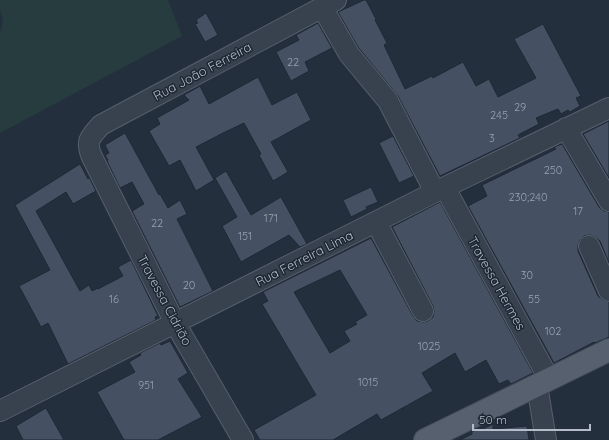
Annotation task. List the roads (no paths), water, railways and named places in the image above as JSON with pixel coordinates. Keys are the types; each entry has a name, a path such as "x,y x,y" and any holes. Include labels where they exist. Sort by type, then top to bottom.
{"main road":[{"path":"425,440 609,350"}],"street":[{"name":"Rua João Ferreira","path":"92,157 88,148 89,142 91,136 101,125 329,3"},
{"name":"Travessa Hermes","path":"329,3 349,54 388,101 440,190 543,382 546,440"},
{"name":"Rua Ferreira Lima","path":"0,411 440,190 609,108"},
{"path":"566,128 609,201"},
{"name":"Travessa Cidrião","path":"92,157 175,323 243,440"},
{"path":"376,222 423,311"},
{"path":"589,246 609,290"}]}
